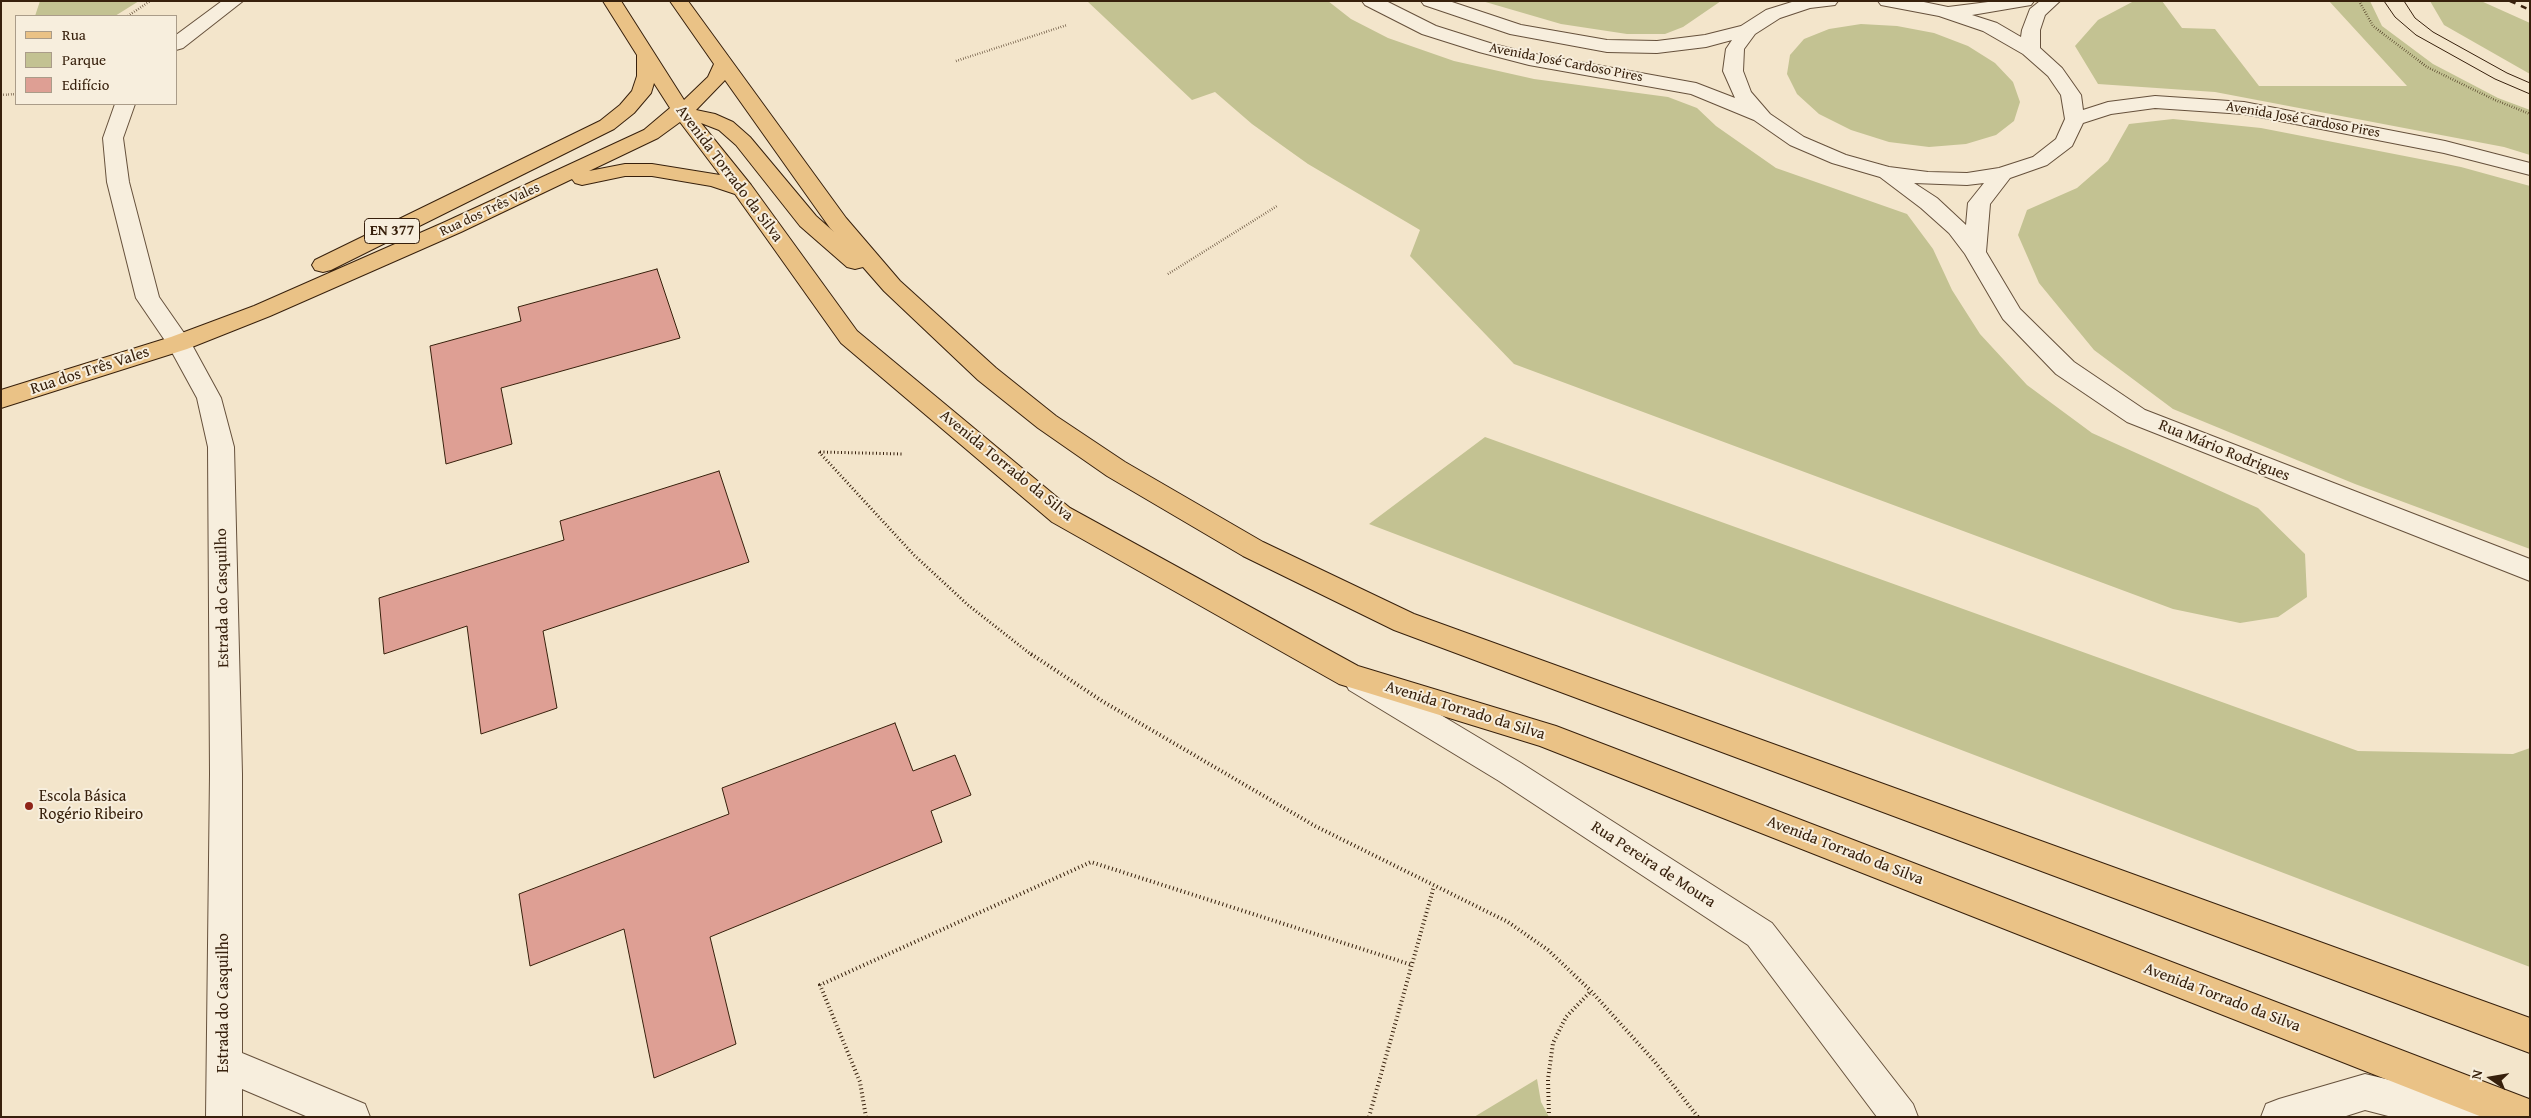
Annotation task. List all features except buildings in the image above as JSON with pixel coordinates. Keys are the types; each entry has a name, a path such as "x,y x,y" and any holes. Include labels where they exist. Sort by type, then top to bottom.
{"main road":[{"name":"Avenida Torrado da Silva","path":"612,1 682,112 743,190 849,337 1061,515 1349,675 1546,735 2529,1117"},
{"path":"679,1 838,224 892,286 987,374 1047,422 1116,468 1253,549 1404,622 2530,1036"},
{"name":"Rua dos Três Vales","path":"179,343 324,264 607,125 641,93 647,76 646,56"},
{"name":"Rua dos Três Vales","path":"1,399 179,343 262,311 452,227 625,147 651,134 682,112 716,79 723,65"},
{"path":"607,125 656,112 682,112 726,126 743,141 808,221 852,260 892,286"},
{"path":"452,227 564,183 625,170 652,170 697,176 718,180 743,190"}],"street":[{"path":"178,42 210,16 234,1"},
{"name":"Avenida José Cardoso Pires","path":"1371,1 1429,30 1486,48 1530,59 1696,89 1724,99 1763,118"},
{"name":"Avenida José Cardoso Pires","path":"1430,1 1517,30 1607,46 1657,47 1706,41 1748,30"},
{"path":"1829,1 1808,3 1774,14 1748,30 1735,49 1733,71 1742,94 1763,118 1796,141 1831,156 1887,172 1928,178 1967,179 2003,174 2040,161 2065,142 2075,119 2071,95 2055,72 2030,50 1990,27 1943,11 1887,1"},
{"path":"1943,11 1990,8 2025,1"},
{"path":"2030,50 2030,30 2037,13 2051,1"},
{"name":"Avenida José Cardoso Pires","path":"2075,119 2108,108 2156,102 2244,108 2445,147 2530,169"},
{"name":"Estrada do Casquilho","path":"125,105 113,138 118,182 148,298 179,343 208,398 221,446 226,774 224,1117"},
{"name":"Rua Mário Rodrigues","path":"1887,172 1929,203 1957,228 1975,252 2011,314 2065,368 2136,416 2530,570"},
{"path":"1975,252 1979,203 2003,174"},
{"name":"Rua Pereira de Moura","path":"1349,675 1510,772 1760,934 1900,1117"},
{"path":"224,1063 352,1117"},
{"path":"2279,1117 2365,1092 2470,1117"}],"path":[{"path":"129,15 150,1"},
{"path":"2359,1 2373,26 2427,67 2494,100 2530,114"},
{"path":"956,61 1067,26"},
{"path":"1,95 15,94"},
{"path":"1168,274 1277,206"},
{"path":"903,454 819,452 914,555 968,605 1045,665 1102,701 1315,826 1508,922 1548,950 1591,991 1655,1062 1698,1117"},
{"path":"866,1117 860,1082 820,985 1091,862 1412,965"},
{"path":"1369,1117 1434,886"},
{"path":"1549,1117 1548,1079 1553,1043 1566,1017 1591,991"}],"green space":[{"path":"40,1 139,1 117,15 35,15"},
{"path":"1087,1 1328,1 1351,19 1388,38 1454,61 1534,79 1668,97 1697,108 1716,126 1776,168 1907,214 1933,249 1952,290 1980,334 2027,385 2092,433 2258,508 2305,554 2307,597 2278,617 2240,623 2173,609 1514,364 1410,256 1420,230 1308,164 1252,124 1215,92 1192,100"},
{"path":"1482,1 1721,1 1683,27 1665,34 1627,34 1561,24"},
{"path":"2134,1 2162,1 2182,28 2215,29 2259,86 2407,86 2329,1 2370,1 2382,26 2433,64 2498,98 2530,110 2530,155 2504,147 2215,92 2098,84 2075,46 2098,20"},
{"path":"2430,1 2481,1 2530,23 2530,74 2444,25"},
{"path":"1861,24 1897,26 1934,33 1968,46 1995,63 2013,82 2020,102 2014,121 1996,135 1966,144 1929,147 1889,142 1851,130 1819,114 1797,94 1787,74 1790,55 1804,39 1829,29"},
{"path":"2173,119 2261,128 2461,167 2530,186 2530,549 2355,484 2173,409 2094,350 2039,283 2018,235 2027,210 2077,188 2108,161 2129,124"},
{"path":"1485,437 2358,751 2513,754 2530,748 2530,967 1369,524"},
{"path":"1537,1079 1541,1102 1549,1117 1474,1117"}],"tram line":[{"path":"2384,1 2395,17 2416,35 2495,79 2530,94"},
{"path":"2404,1 2415,18 2433,32 2507,73 2530,83"}],"railway":[{"path":"2510,1 2530,10"}],"place":[{"name":"Escola Básica Rogério Ribeiro","path":"29,806"}]}
